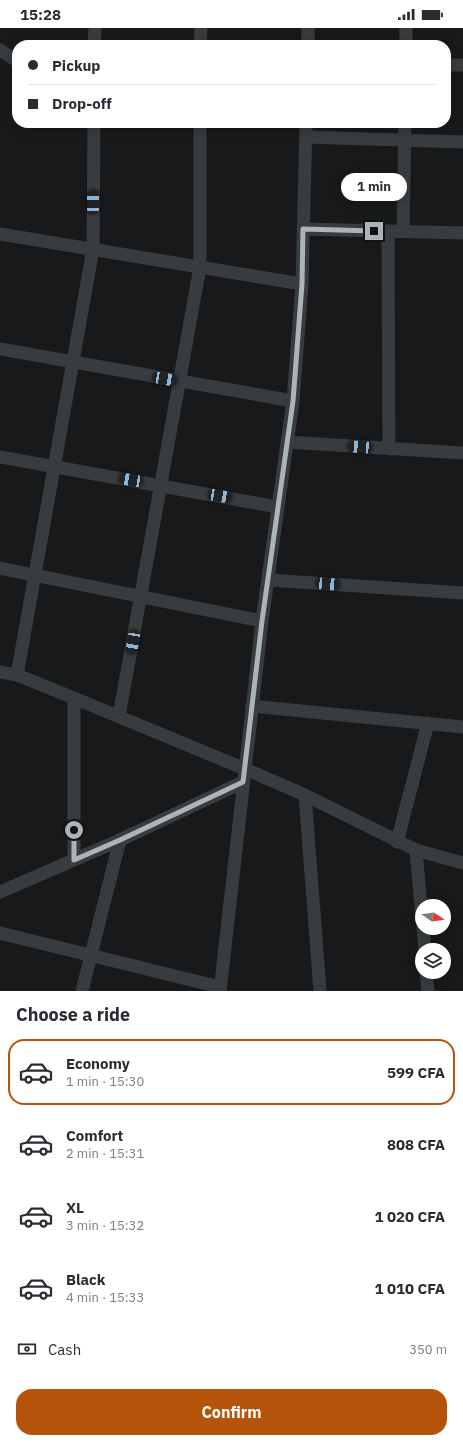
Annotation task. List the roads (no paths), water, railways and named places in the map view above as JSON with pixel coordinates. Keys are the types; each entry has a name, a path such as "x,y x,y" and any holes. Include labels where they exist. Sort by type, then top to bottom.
{"street":[{"path":"94,40 95,28"},
{"path":"200,40 201,28"},
{"path":"308,28 308,40"},
{"path":"406,28 406,40"},
{"path":"0,50 12,58"},
{"path":"451,65 463,65"},
{"path":"17,675 93,249 94,128"},
{"path":"119,716 142,597 200,267 200,128"},
{"path":"0,933 220,989 262,621 293,401 302,284 306,128"},
{"path":"403,231 405,128"},
{"path":"306,137 463,142"},
{"path":"303,229 463,233"},
{"path":"388,231 389,449"},
{"path":"0,234 302,284"},
{"path":"0,349 293,401"},
{"path":"287,442 463,454"},
{"path":"0,457 278,507"},
{"path":"0,568 262,621"},
{"path":"268,580 463,594"},
{"path":"0,672 17,675 119,716 244,775 305,795 397,842 416,850 463,863"},
{"path":"74,698 74,860"},
{"path":"252,706 463,727"},
{"path":"397,842 428,723"},
{"path":"0,892 120,840 244,775"},
{"path":"305,795 320,991"},
{"path":"82,991 120,840"},
{"path":"416,850 420,899"},
{"path":"427,979 428,991"}]}
